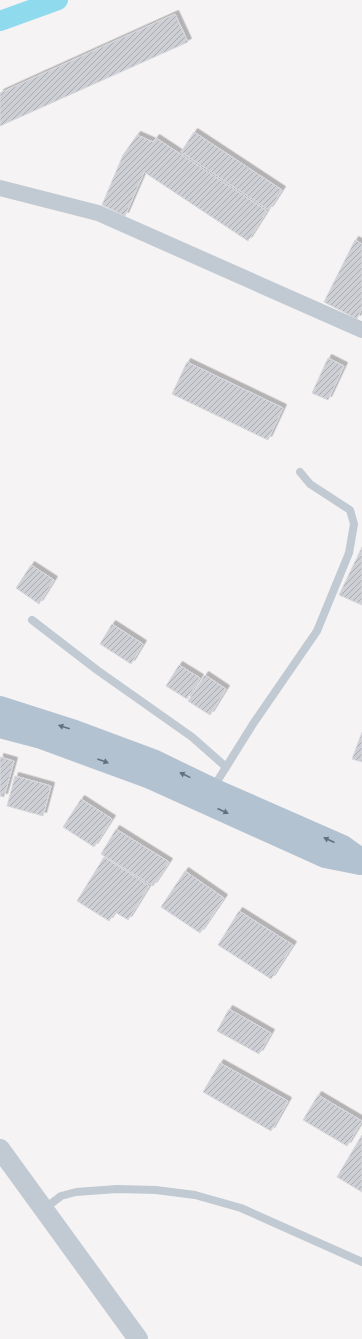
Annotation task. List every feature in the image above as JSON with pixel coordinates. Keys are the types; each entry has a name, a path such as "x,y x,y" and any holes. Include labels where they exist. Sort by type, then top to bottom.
{"main road":[{"path":"0,708 75,731 153,760 343,846 362,860"},
{"path":"0,727 41,738 150,778 325,857 362,865"}],"street":[{"path":"0,188 98,213 362,330"},
{"path":"0,1149 138,1339"}],"lane":[{"path":"213,788 253,724 317,631 349,553 354,524 350,510 310,484 300,472"},
{"path":"32,620 97,670 192,737 226,767"},
{"path":"44,1209 61,1196 76,1192 117,1188 156,1190 195,1196 241,1208 362,1262"}],"building":[{"path":"175,14 188,42 0,126 0,93"},
{"path":"194,132 282,190 269,210 181,152"},
{"path":"137,135 153,142 156,138 267,211 248,241 144,172 125,216 102,205 123,155"},
{"path":"355,240 362,244 362,308 357,319 324,302"},
{"path":"328,358 344,366 328,400 312,393"},
{"path":"187,362 283,408 268,440 172,394"},
{"path":"362,547 362,605 339,595"},
{"path":"31,565 54,580 39,604 16,588"},
{"path":"112,624 143,644 131,664 100,644"},
{"path":"179,665 200,678 187,699 166,686"},
{"path":"205,675 226,689 210,715 188,701"},
{"path":"362,732 362,762 352,759"},
{"path":"0,757 14,761 4,797 0,796"},
{"path":"15,776 51,786 43,816 7,806"},
{"path":"81,799 112,819 94,847 63,827"},
{"path":"116,829 169,862 153,886 101,854"},
{"path":"104,857 149,886 128,920 115,912 109,921 77,901"},
{"path":"185,871 224,898 200,933 161,907"},
{"path":"239,911 293,945 271,979 218,945"},
{"path":"229,1009 271,1033 259,1054 217,1031"},
{"path":"220,1063 288,1101 271,1131 203,1092"},
{"path":"318,1095 362,1121 347,1146 303,1120"},
{"path":"362,1135 362,1192 337,1177"}],"waterway":[{"path":"0,21 58,0"}]}
